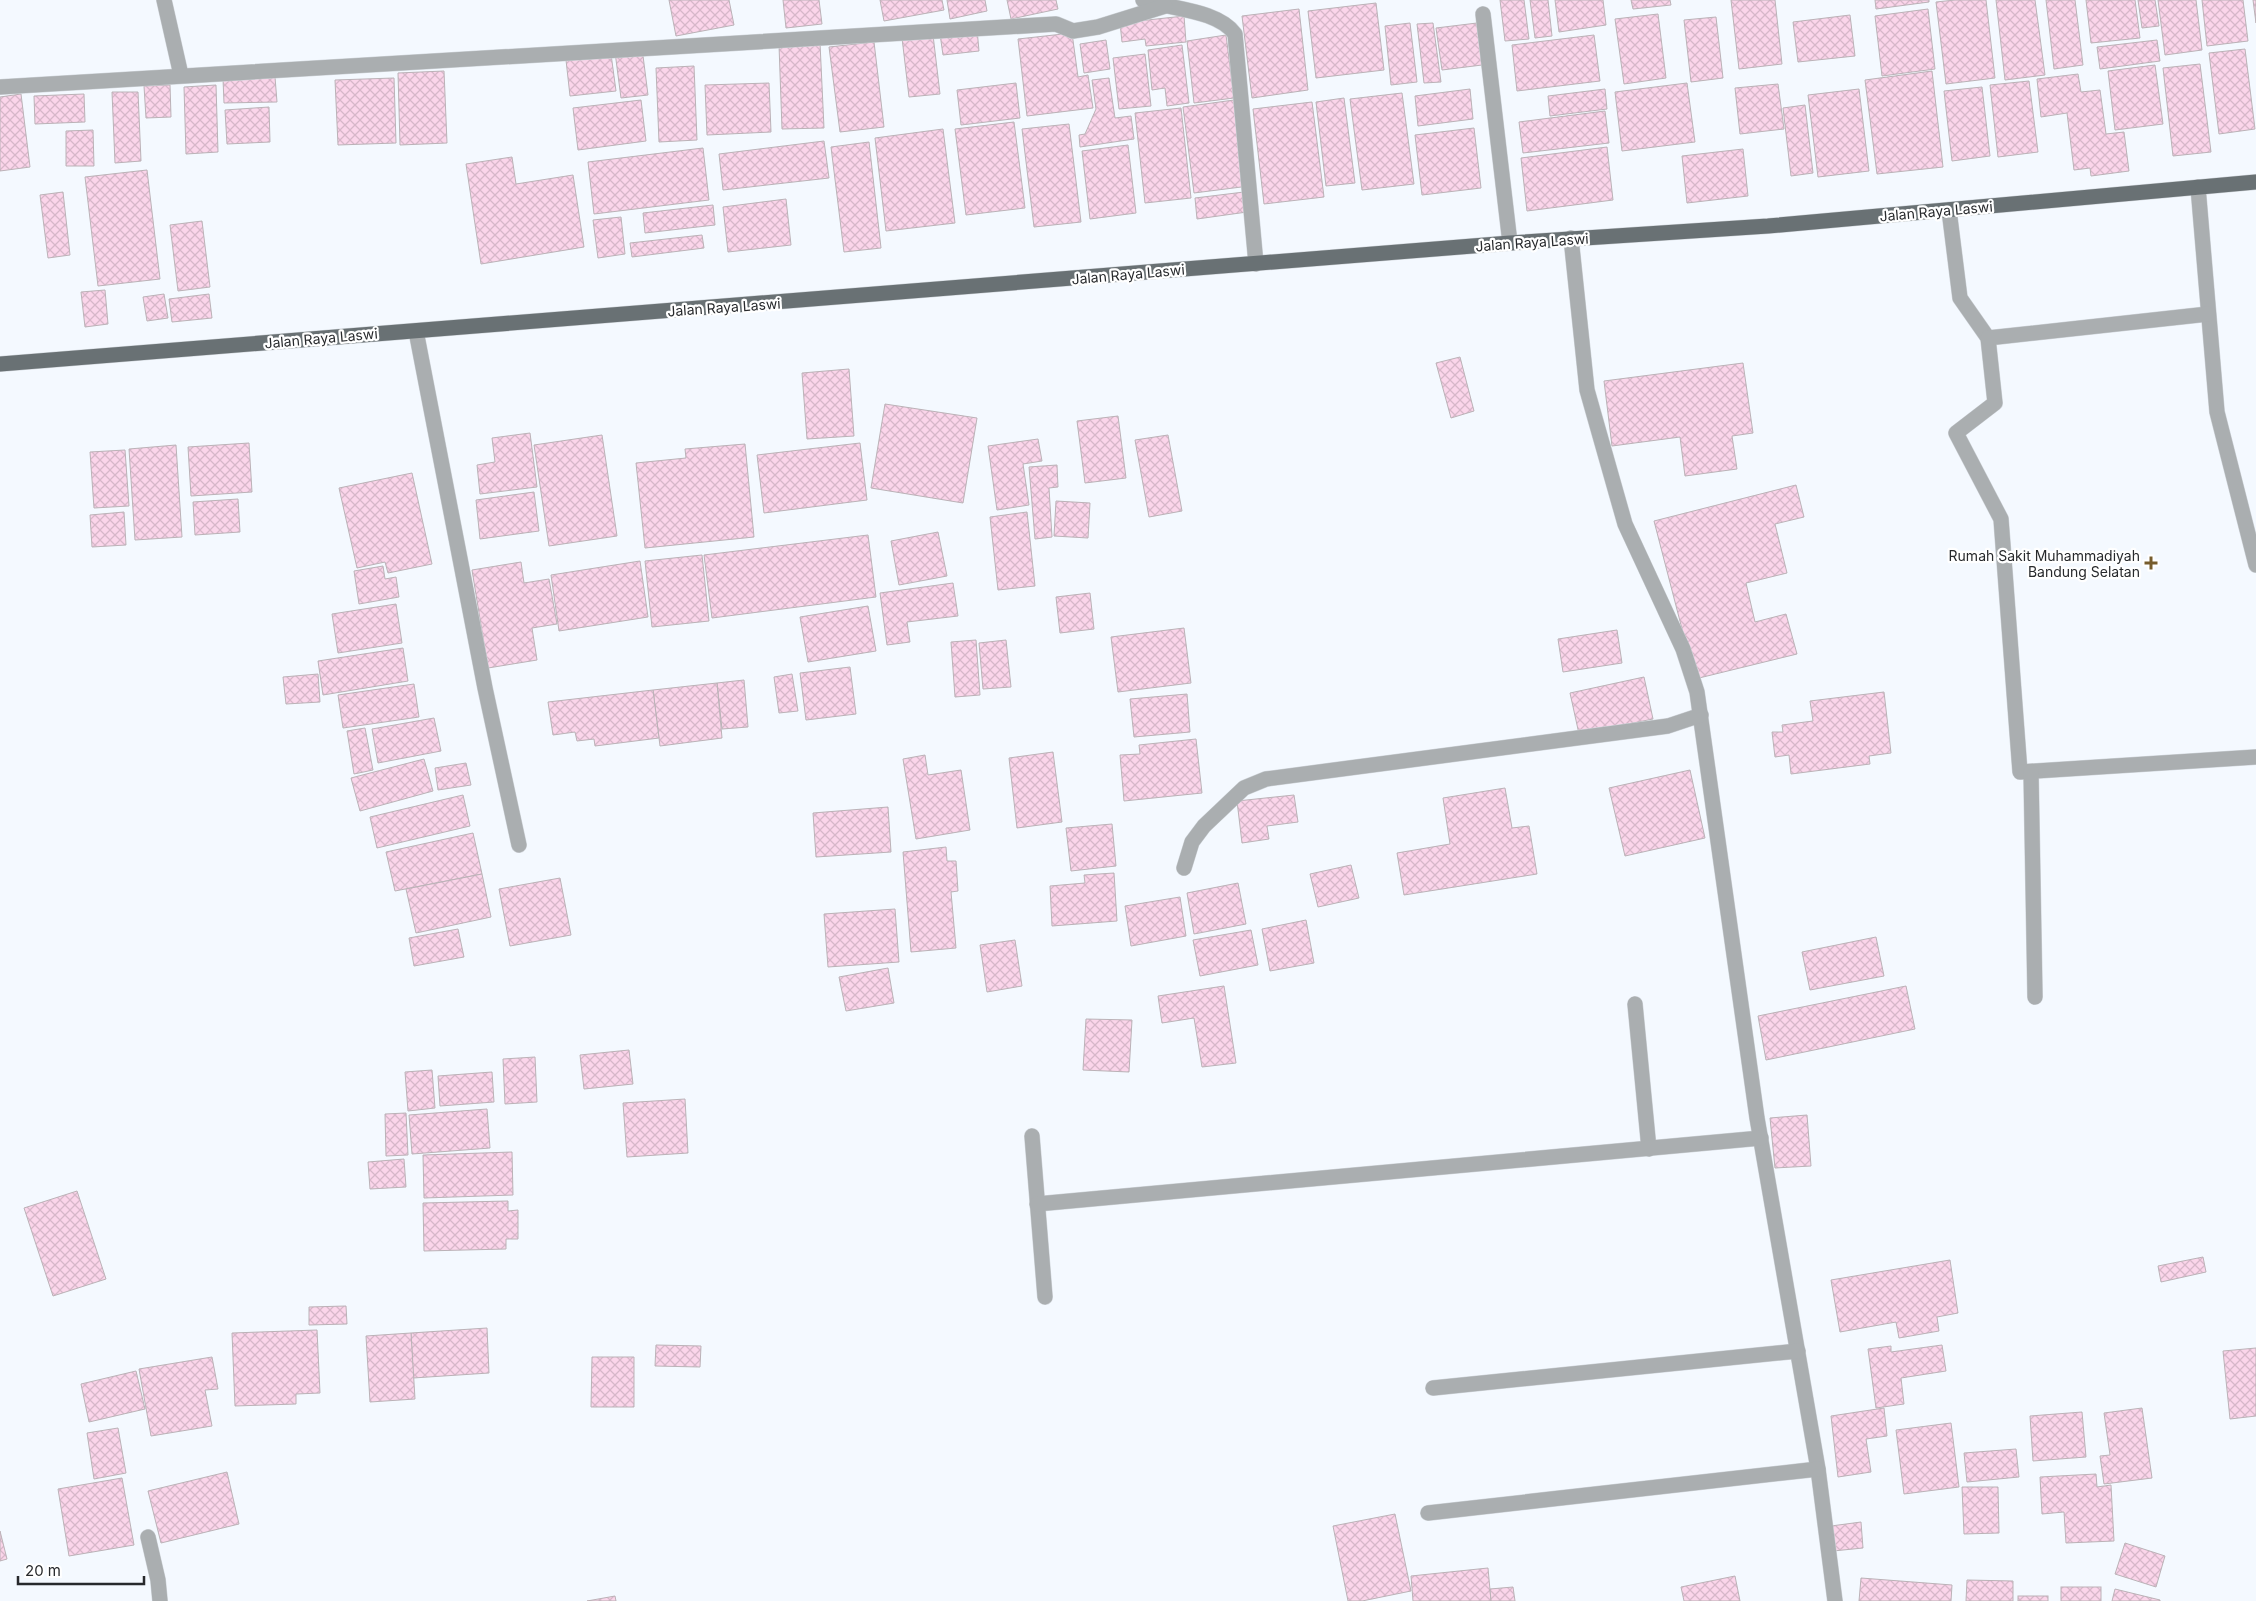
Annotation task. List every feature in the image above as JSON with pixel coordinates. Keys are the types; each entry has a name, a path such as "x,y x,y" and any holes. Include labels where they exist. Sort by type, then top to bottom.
{"main road":[{"name":"Jalan Raya Laswi","path":"0,364 1570,238 1768,226 2256,182"}],"street":[{"path":"164,0 181,75"},
{"path":"1143,0 1217,18 1230,26 1235,34 1256,264"},
{"path":"0,86 1056,24 1073,31 1098,27 1165,6"},
{"path":"1483,14 1510,243"},
{"path":"2198,188 2217,412 2256,565"},
{"path":"1949,210 1960,298 1988,338 1994,403 1956,433 2001,519 2020,772 2256,757"},
{"path":"1570,238 1587,390 1625,524 1683,649 1697,692 1761,1138 1818,1469 1835,1601"},
{"path":"1988,338 2208,314"},
{"path":"416,330 484,688 519,845"},
{"path":"1184,868 1192,842 1204,826 1244,788 1266,779 1668,726 1701,715"},
{"path":"2031,772 2036,997"},
{"path":"1635,1004 1649,1149"},
{"path":"1032,1136 1045,1298"},
{"path":"1037,1204 1761,1138"},
{"path":"1432,1388 1798,1351"},
{"path":"1428,1513 1818,1469"},
{"path":"148,1537 158,1580 160,1601"}],"building":[{"path":"669,0 729,0 734,25 676,36"},
{"path":"783,0 819,0 822,24 786,28"},
{"path":"880,0 942,0 944,10 884,21"},
{"path":"947,0 985,0 987,11 950,19"},
{"path":"1007,0 1056,0 1058,9 1011,19"},
{"path":"1500,0 1524,0 1529,39 1505,41"},
{"path":"1530,0 1548,0 1552,36 1535,38"},
{"path":"1555,0 1603,0 1606,25 1559,32"},
{"path":"1631,0 1670,0 1671,5 1633,9"},
{"path":"1731,0 1775,0 1782,64 1739,69"},
{"path":"1875,0 1929,0 1929,2 1876,9"},
{"path":"1986,0 1995,78 1946,84 1936,2"},
{"path":"1996,0 2035,0 2045,75 2005,80"},
{"path":"2046,0 2075,0 2083,65 2054,69"},
{"path":"2086,0 2135,0 2140,38 2091,43"},
{"path":"2138,0 2155,0 2159,26 2142,28"},
{"path":"2158,0 2196,0 2202,50 2165,55"},
{"path":"2202,0 2243,0 2248,41 2207,46"},
{"path":"2253,0 2256,0 2256,23"},
{"path":"1376,3 1384,70 1316,78 1308,11"},
{"path":"1299,9 1308,90 1252,98 1242,16"},
{"path":"1928,9 1935,69 1882,76 1875,16"},
{"path":"1658,14 1666,78 1624,84 1615,19"},
{"path":"1850,15 1855,56 1798,62 1793,22"},
{"path":"1184,16 1186,42 1146,46 1145,39 1122,42 1120,23"},
{"path":"1716,17 1723,78 1691,82 1684,20"},
{"path":"1410,23 1417,82 1391,85 1385,26"},
{"path":"1433,23 1441,82 1424,83 1417,24"},
{"path":"1477,23 1482,65 1442,70 1436,28"},
{"path":"977,29 979,51 943,55 940,34"},
{"path":"1072,33 1078,77 1088,75 1093,108 1027,116 1018,39"},
{"path":"933,35 940,94 909,97 902,38"},
{"path":"1226,35 1234,98 1194,103 1187,41"},
{"path":"1594,35 1600,81 1517,91 1512,45"},
{"path":"1106,40 1110,69 1084,73 1080,44"},
{"path":"2157,40 2160,61 2100,69 2097,47"},
{"path":"874,42 884,127 840,132 829,47"},
{"path":"820,43 824,128 782,129 779,45"},
{"path":"1182,45 1189,103 1167,106 1165,88 1152,90 1148,50"},
{"path":"642,48 648,95 621,98 615,52"},
{"path":"2245,49 2255,129 2219,134 2209,53"},
{"path":"611,54 616,91 570,96 566,60"},
{"path":"1145,54 1151,106 1119,109 1113,58"},
{"path":"2200,64 2211,152 2173,156 2163,68"},
{"path":"2155,65 2163,124 2115,130 2108,71"},
{"path":"694,66 697,140 659,142 656,68"},
{"path":"444,71 447,143 400,145 398,73"},
{"path":"1932,71 1943,167 1877,174 1865,80"},
{"path":"2078,74 2081,92 2100,90 2106,134 2124,132 2129,171 2091,176 2090,168 2074,170 2067,113 2041,117 2037,79"},
{"path":"275,77 277,102 224,103 223,79"},
{"path":"394,78 396,143 338,145 335,80"},
{"path":"1109,78 1115,118 1131,116 1134,139 1080,147 1079,135 1085,134 1096,109 1092,80"},
{"path":"2029,81 2038,152 1998,157 1990,85"},
{"path":"769,83 771,132 707,135 705,85"},
{"path":"1016,83 1020,118 961,125 957,90"},
{"path":"1687,83 1695,142 1622,151 1615,92"},
{"path":"1778,84 1784,129 1740,134 1735,88"},
{"path":"170,85 171,117 146,118 144,86"},
{"path":"216,85 218,152 186,154 184,87"},
{"path":"1982,87 1990,156 1952,161 1944,91"},
{"path":"1470,89 1473,119 1418,126 1415,96"},
{"path":"1605,89 1607,109 1550,116 1548,96"},
{"path":"1859,89 1869,171 1818,177 1808,95"},
{"path":"112,92 138,92 141,161 115,163"},
{"path":"1402,93 1414,184 1362,190 1350,99"},
{"path":"21,94 30,167 0,171 0,97"},
{"path":"84,94 85,122 35,124 34,96"},
{"path":"1344,98 1355,183 1326,186 1316,102"},
{"path":"641,100 646,141 578,150 573,108"},
{"path":"1234,100 1249,186 1194,193 1183,107"},
{"path":"1312,102 1324,197 1264,204 1253,109"},
{"path":"1805,105 1813,173 1791,176 1783,108"},
{"path":"269,107 270,142 227,144 225,110"},
{"path":"1181,108 1191,198 1145,203 1135,113"},
{"path":"1605,111 1609,143 1523,153 1519,122"},
{"path":"1014,122 1025,208 966,215 955,129"},
{"path":"1069,124 1081,222 1034,227 1022,129"},
{"path":"1474,128 1481,188 1422,195 1415,135"},
{"path":"943,129 955,223 886,231 875,138"},
{"path":"93,130 94,166 66,166 66,131"},
{"path":"824,141 829,178 723,190 719,154"},
{"path":"869,142 881,248 844,252 831,147"},
{"path":"1128,145 1136,213 1090,219 1082,151"},
{"path":"1607,147 1613,200 1527,211 1521,158"},
{"path":"703,148 709,200 594,214 588,162"},
{"path":"1743,149 1748,196 1687,203 1682,156"},
{"path":"512,157 516,184 573,175 584,247 481,264 466,164"},
{"path":"147,170 160,279 98,286 85,177"},
{"path":"63,192 70,255 48,258 40,195"},
{"path":"1244,192 1247,212 1197,219 1195,198"},
{"path":"786,199 791,245 728,252 723,207"},
{"path":"713,205 715,225 645,233 643,213"},
{"path":"621,217 625,254 598,258 593,220"},
{"path":"202,221 210,287 178,291 170,225"},
{"path":"702,235 704,248 632,257 630,243"},
{"path":"105,290 108,324 85,327 81,292"},
{"path":"164,294 168,318 147,321 143,297"},
{"path":"209,294 212,318 172,322 169,299"},
{"path":"1460,357 1474,411 1451,418 1436,363"},
{"path":"1743,363 1753,433 1732,436 1737,469 1685,476 1680,437 1612,446 1604,381"},
{"path":"849,369 854,436 807,439 802,373"},
{"path":"885,404 977,418 963,503 871,488"},
{"path":"1118,416 1126,478 1085,483 1077,421"},
{"path":"530,433 537,487 480,494 477,465 495,462 492,438"},
{"path":"602,435 617,536 549,546 534,445"},
{"path":"1168,435 1182,511 1149,517 1135,440"},
{"path":"1038,439 1042,461 1023,464 1029,505 997,510 988,446"},
{"path":"249,443 252,492 191,496 188,447"},
{"path":"860,443 867,500 764,513 757,455"},
{"path":"745,444 754,537 645,548 636,463 686,458 685,449"},
{"path":"176,445 182,537 135,540 129,449"},
{"path":"125,450 129,506 94,508 90,452"},
{"path":"1057,465 1058,487 1049,488 1052,537 1035,539 1029,467"},
{"path":"412,473 432,564 388,573 385,562 357,568 339,488"},
{"path":"1796,485 1804,517 1775,524 1787,573 1746,583 1755,622 1786,614 1797,654 1695,679 1654,521"},
{"path":"534,492 539,531 480,539 476,500"},
{"path":"238,499 240,532 195,535 193,502"},
{"path":"1056,501 1090,503 1088,538 1054,536"},
{"path":"124,512 126,545 92,547 90,515"},
{"path":"1027,512 1035,586 998,590 990,517"},
{"path":"938,532 947,576 899,585 891,541"},
{"path":"868,535 876,597 712,618 704,555"},
{"path":"702,555 709,621 652,627 645,561"},
{"path":"640,561 648,617 559,631 551,575"},
{"path":"521,562 524,583 549,579 557,624 532,628 537,660 488,668 472,570"},
{"path":"383,566 385,579 396,577 399,597 359,604 354,571"},
{"path":"953,583 958,616 907,622 910,642 887,645 880,593"},
{"path":"1090,593 1094,629 1060,633 1056,597"},
{"path":"396,604 402,643 338,653 332,614"},
{"path":"868,606 876,651 808,662 800,617"},
{"path":"1184,628 1191,683 1118,692 1111,637"},
{"path":"1617,630 1622,663 1563,672 1558,639"},
{"path":"976,640 980,695 955,697 951,642"},
{"path":"1006,640 1011,687 983,689 979,643"},
{"path":"403,648 408,681 323,695 318,661"},
{"path":"850,667 856,714 806,720 800,673"},
{"path":"318,674 320,702 286,704 283,677"},
{"path":"792,674 798,711 779,713 774,677"},
{"path":"1644,677 1653,719 1579,734 1570,693"},
{"path":"744,680 748,727 722,729 717,683"},
{"path":"717,683 722,738 660,746 653,690"},
{"path":"414,684 419,717 343,728 338,695"},
{"path":"653,690 659,738 595,746 594,739 577,741 575,732 553,735 548,702"},
{"path":"1884,692 1891,753 1869,756 1870,764 1791,774 1789,755 1775,757 1772,732 1783,732 1782,725 1813,721 1810,701"},
{"path":"1187,694 1190,732 1134,737 1130,699"},
{"path":"434,718 441,751 378,763 372,729"},
{"path":"365,728 373,770 354,774 347,731"},
{"path":"1196,739 1202,793 1124,801 1120,755 1140,754 1139,745"},
{"path":"1053,752 1062,822 1017,828 1009,758"},
{"path":"925,755 928,775 961,770 970,830 916,839 903,759"},
{"path":"424,759 433,791 360,811 351,778"},
{"path":"466,763 471,785 438,790 435,768"},
{"path":"1690,770 1705,838 1625,856 1609,788"},
{"path":"1505,788 1512,828 1529,826 1537,874 1404,895 1397,853 1450,844 1443,798"},
{"path":"463,795 470,826 377,848 370,817"},
{"path":"1294,795 1298,822 1267,826 1269,839 1242,843 1237,801"},
{"path":"888,807 891,852 816,857 813,813"},
{"path":"1112,824 1116,866 1071,871 1066,828"},
{"path":"473,833 482,874 395,891 386,852"},
{"path":"946,847 947,861 956,861 958,891 951,892 956,948 911,952 903,852"},
{"path":"1351,865 1359,898 1318,907 1310,874"},
{"path":"1114,873 1117,921 1052,926 1050,886 1085,883 1084,875"},
{"path":"482,874 491,917 416,933 406,889"},
{"path":"560,878 571,935 510,946 499,889"},
{"path":"1238,883 1246,924 1194,934 1187,893"},
{"path":"1180,897 1186,936 1131,946 1125,906"},
{"path":"895,909 899,962 828,967 824,914"},
{"path":"1306,920 1314,963 1270,971 1262,929"},
{"path":"458,929 464,957 414,966 409,938"},
{"path":"1251,930 1258,965 1200,976 1193,940"},
{"path":"1876,937 1884,976 1810,990 1802,952"},
{"path":"1015,940 1022,986 987,992 980,945"},
{"path":"888,968 894,1003 846,1011 839,977"},
{"path":"1224,986 1236,1063 1202,1067 1194,1018 1162,1023 1158,996"},
{"path":"1906,986 1915,1029 1766,1060 1758,1016"},
{"path":"1086,1019 1132,1020 1129,1072 1083,1070"},
{"path":"629,1050 633,1084 584,1089 580,1055"},
{"path":"535,1057 537,1102 505,1104 503,1059"},
{"path":"432,1070 435,1108 408,1111 405,1072"},
{"path":"492,1072 494,1102 440,1106 438,1076"},
{"path":"685,1099 688,1153 627,1157 623,1103"},
{"path":"487,1109 490,1148 412,1154 409,1115"},
{"path":"406,1113 408,1155 386,1156 385,1114"},
{"path":"1807,1115 1811,1166 1775,1168 1770,1118"},
{"path":"512,1152 513,1195 424,1198 423,1155"},
{"path":"404,1159 406,1187 370,1189 368,1162"},
{"path":"77,1191 106,1279 53,1296 24,1208"},
{"path":"508,1201 508,1211 518,1210 518,1239 506,1239 506,1249 424,1251 423,1203"},
{"path":"2203,1257 2206,1272 2161,1282 2158,1266"},
{"path":"1950,1260 1958,1313 1937,1317 1939,1331 1899,1338 1896,1322 1840,1332 1831,1280"},
{"path":"346,1306 347,1324 309,1325 309,1307"},
{"path":"487,1328 489,1373 413,1378 411,1333"},
{"path":"317,1330 320,1393 296,1394 296,1404 235,1406 232,1333"},
{"path":"411,1333 415,1399 370,1402 366,1336"},
{"path":"656,1345 701,1346 700,1367 655,1366"},
{"path":"1942,1345 1946,1371 1901,1378 1904,1404 1876,1408 1868,1349 1891,1346 1891,1352"},
{"path":"2256,1348 2256,1416 2230,1419 2223,1351"},
{"path":"212,1357 218,1389 205,1390 212,1426 151,1436 139,1369"},
{"path":"592,1357 634,1357 634,1407 591,1407"},
{"path":"136,1371 145,1409 89,1422 81,1384"},
{"path":"1884,1408 1887,1436 1866,1439 1871,1472 1838,1477 1831,1416"},
{"path":"2142,1408 2152,1478 2104,1484 2100,1456 2110,1455 2104,1413"},
{"path":"2082,1412 2086,1457 2033,1461 2030,1416"},
{"path":"1951,1423 1959,1487 1904,1494 1896,1430"},
{"path":"118,1428 126,1473 94,1479 87,1433"},
{"path":"2016,1449 2019,1477 1967,1482 1964,1453"},
{"path":"227,1472 239,1524 161,1543 148,1491"},
{"path":"2096,1474 2097,1487 2111,1485 2114,1541 2066,1543 2064,1512 2042,1514 2040,1477"},
{"path":"122,1478 134,1545 69,1556 58,1489"},
{"path":"1962,1487 1998,1487 1999,1533 1964,1534"},
{"path":"1395,1514 1411,1591 1362,1601 1348,1601 1333,1526"},
{"path":"1861,1522 1863,1548 1833,1551 1831,1526"},
{"path":"0,1531 7,1559 0,1561"},
{"path":"2125,1543 2165,1556 2156,1587 2115,1574"},
{"path":"1488,1568 1491,1601 1413,1601 1411,1576"},
{"path":"1735,1576 1740,1601 1684,1601 1681,1587"},
{"path":"1861,1578 1952,1585 1951,1601 1859,1601"},
{"path":"1967,1580 2013,1581 2013,1601 1966,1601"},
{"path":"1513,1587 1515,1601 1491,1601 1490,1589"},
{"path":"2061,1587 2101,1587 2101,1601 2061,1601"},
{"path":"2115,1589 2160,1600 2160,1601 2112,1601"},
{"path":"615,1596 616,1601 587,1601"},
{"path":"2018,1596 2048,1596 2048,1601 2018,1601"}],"place":[{"name":"Rumah Sakit Muhammadiyah Bandung Selatan","path":"2151,563"}]}
